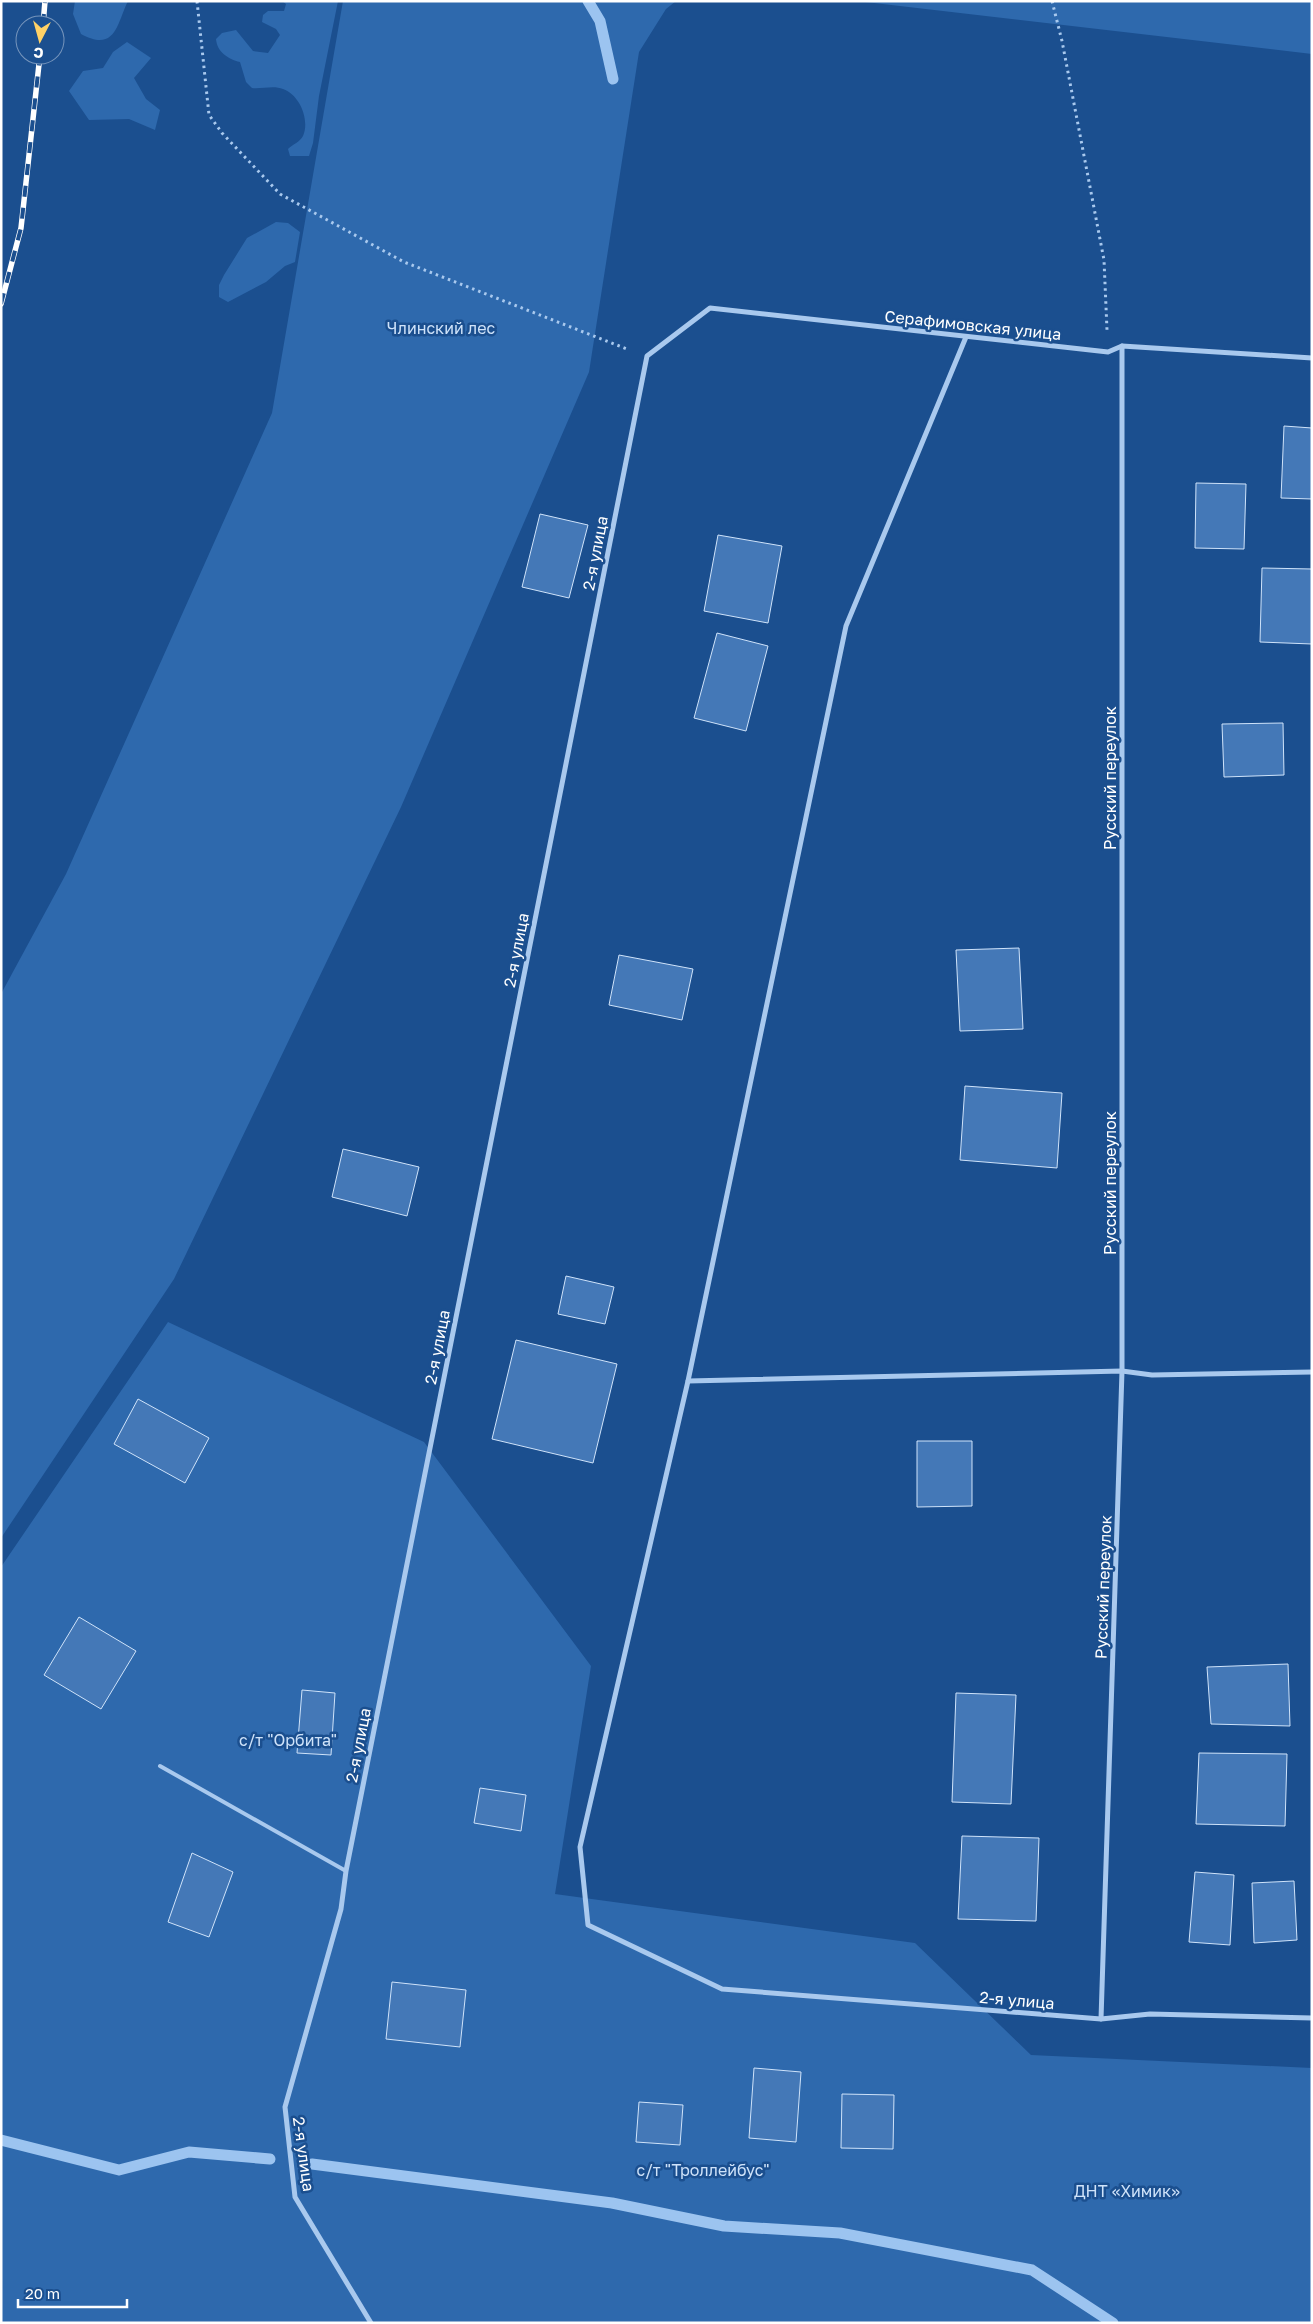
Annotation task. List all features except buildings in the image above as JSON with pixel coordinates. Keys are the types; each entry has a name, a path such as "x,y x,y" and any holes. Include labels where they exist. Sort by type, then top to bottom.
{"street":[{"name":"Серафимовская улица","path":"647,356 710,308 1108,352 1122,346 1312,358"},
{"path":"966,337 846,626 688,1381 1122,1371 1152,1375 1312,1372"},
{"name":"Русский переулок","path":"1101,2019 1122,1371 1122,346"},
{"name":"2-я улица","path":"371,2323 295,2197 285,2107 341,1909 346,1871 647,356"},
{"name":"2-я улица","path":"688,1381 580,1847 588,1926 722,1989 1101,2019 1150,2014 1312,2018"}],"lane":[{"path":"160,1766 346,1871"}],"path":[{"path":"197,1 209,115 222,133 280,194 404,262 647,356"},
{"path":"1052,1 1064,50 1104,260 1108,352"}],"green space":[{"path":"75,1 128,1 118,26 108,38 102,40 93,39 81,34 73,14"},
{"path":"282,1 338,1 319,96 313,143 309,156 290,156 288,149 302,138 305,130 304,116 299,102 289,92 279,88 252,88 246,82 240,62 224,54 218,48 216,39 222,33 236,30 253,51 268,53 280,35 276,29 262,22 263,15 268,11 284,11 286,4"},
{"name":"Члинский лес","path":"343,1 676,1 666,9 639,52 589,372 401,807 174,1279 1,1538 1,994 66,874 272,413"},
{"path":"857,1 1312,1 1312,54"},
{"path":"127,42 151,58 134,78 146,99 160,110 155,130 129,119 89,120 69,91 83,71 103,68 113,52"},
{"path":"276,222 288,223 300,232 295,262 285,266 266,282 228,302 219,297 219,285 247,238"},
{"name":"с/т \"Орбита\"","path":"168,1322 424,1442 591,1666 555,1894 915,1943 1031,2055 1312,2068 1312,2323 1,2323 1,1567"}],"waterway":[{"path":"588,1 600,21 613,79"},
{"path":"1,2140 119,2170 189,2152 270,2159"},
{"path":"312,2164 612,2203 724,2226 840,2233 1032,2270 1113,2323"}],"railway":[{"path":"44,15 45,1"},
{"path":"1,304 21,228 39,65"}],"park label":[{"name":"с/т \"Троллейбус\"","path":"703,2170"},
{"name":"ДНТ «Химик»","path":"1127,2191"}]}
